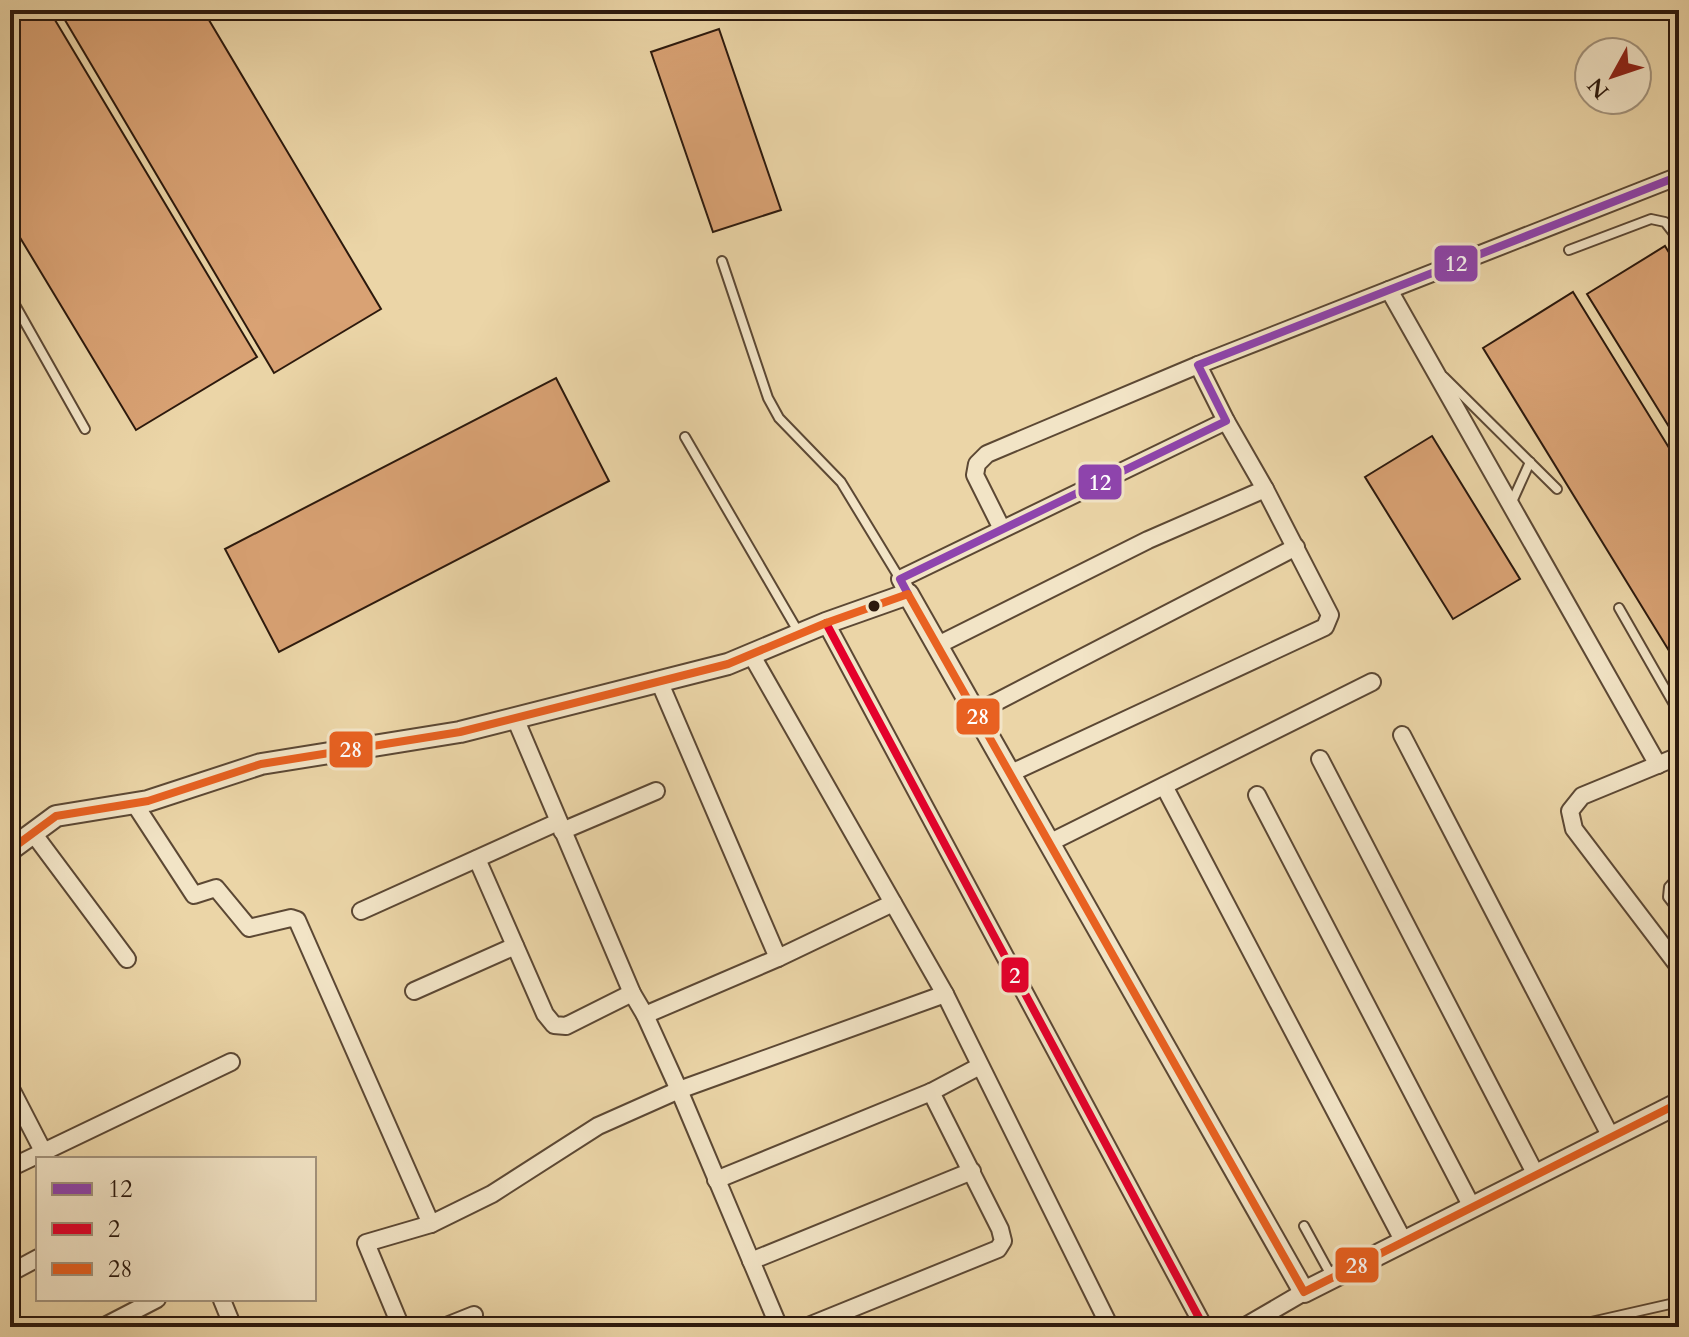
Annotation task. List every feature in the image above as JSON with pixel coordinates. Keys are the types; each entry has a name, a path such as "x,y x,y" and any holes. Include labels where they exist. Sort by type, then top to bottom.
{"street":[{"path":"1002,529 975,475 977,464 987,454 1198,365 1679,176"},
{"path":"1389,290 1658,765"},
{"path":"1009,774 1325,627 1330,615 1198,365"},
{"path":"10,850 56,816 148,801 261,764 460,732 728,664 904,587 1002,529 1226,421"},
{"path":"936,646 1148,540 1265,489"},
{"path":"975,713 1296,547"},
{"path":"904,587 1304,1292"},
{"path":"826,623 1204,1327"},
{"path":"751,654 945,994 1110,1327"},
{"path":"659,681 778,958"},
{"path":"1049,843 1372,682"},
{"path":"515,718 632,993 679,1090 779,1327"},
{"path":"1402,735 1611,1137"},
{"path":"1679,756 1582,796 1570,811 1574,829 1679,967"},
{"path":"1320,759 1536,1175"},
{"path":"1164,786 1404,1242"},
{"path":"361,911 477,859 656,791"},
{"path":"1257,795 1472,1207"},
{"path":"134,803 194,895 216,888 249,928 291,918 297,920 431,1224"},
{"path":"33,833 127,959"},
{"path":"477,859 545,1014 554,1025 566,1026 632,993"},
{"path":"645,1015 778,958 893,903"},
{"path":"414,991 515,946"},
{"path":"401,1327 366,1243 431,1224 492,1194 598,1126 679,1090 945,994"},
{"path":"10,1168 231,1062"},
{"path":"716,1180 931,1092 980,1066"},
{"path":"10,1087 43,1151"},
{"path":"806,1327 998,1249 1003,1241 972,1171 931,1092"},
{"path":"1244,1327 1304,1292 1679,1103"},
{"path":"751,1261 972,1171"},
{"path":"10,1273 36,1259"},
{"path":"103,1327 153,1301"},
{"path":"222,1301 233,1327"},
{"path":"444,1327 474,1315"}],"lane":[{"path":"1569,250 1651,219 1665,222 1679,240"},
{"path":"722,261 768,398 779,418 841,482 904,587"},
{"path":"10,296 85,429"},
{"path":"1431,364 1557,489"},
{"path":"685,437 800,634"},
{"path":"1511,505 1530,462"},
{"path":"1619,608 1679,713"},
{"path":"1679,876 1669,887 1668,897 1679,911"},
{"path":"1304,1226 1333,1278"},
{"path":"1569,1327 1679,1302"}],"building":[{"path":"35,10 49,10 257,357 136,430 10,221 10,25"},
{"path":"59,10 203,10 381,309 274,373"},
{"path":"719,29 781,210 713,232 651,52"},
{"path":"1665,246 1679,269 1679,443 1587,294"},
{"path":"1573,292 1679,464 1679,667 1483,348"},
{"path":"556,378 609,481 279,652 225,549"},
{"path":"1432,436 1520,579 1453,619 1365,477"}],"transit line":[{"name":"12","path":"908,594 900,579 1226,421 1198,365 1679,176"},
{"name":"28","path":"10,850 56,816 148,801 261,764 460,732 728,664 826,623 908,594 1304,1292 1679,1103"},
{"name":"2","path":"826,623 1204,1327"}]}
